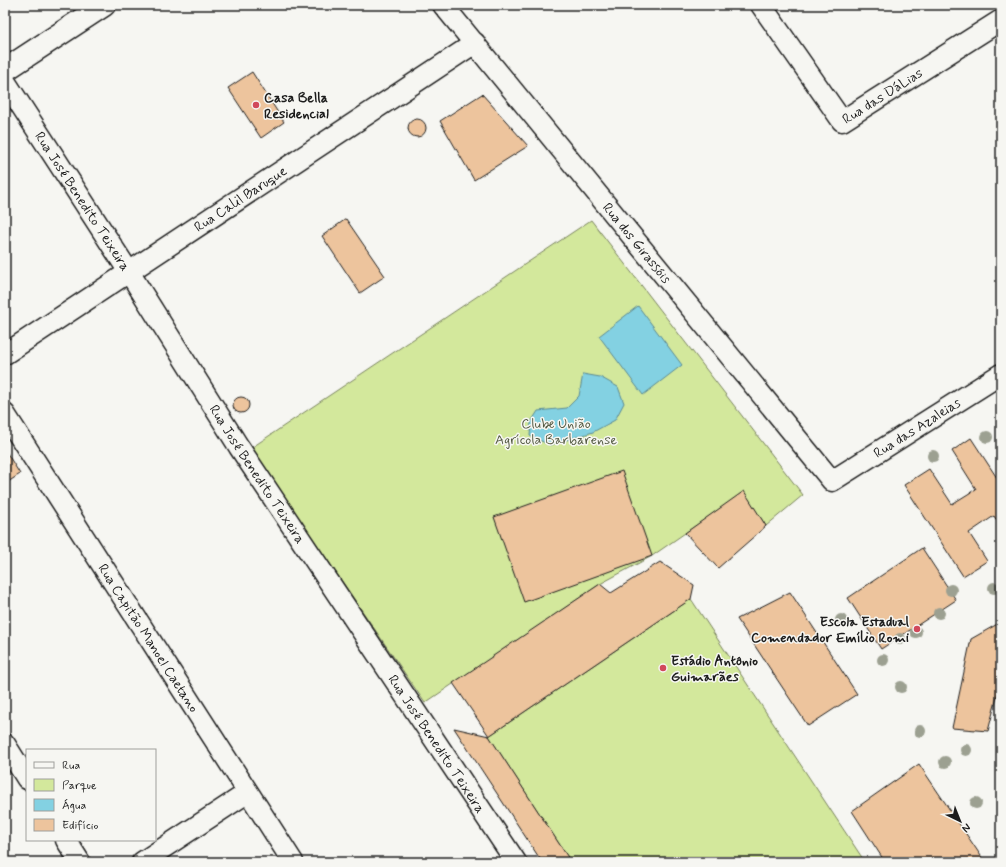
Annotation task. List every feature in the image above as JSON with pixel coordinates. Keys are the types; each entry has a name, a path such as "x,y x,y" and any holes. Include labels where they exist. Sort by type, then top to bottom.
{"street":[{"path":"5,70 104,5"},
{"name":"Rua dos Girassóis","path":"443,5 832,481"},
{"name":"Rua das DáLias","path":"761,5 842,121 1001,20"},
{"name":"Rua Calil Baruque","path":"5,354 475,44"},
{"name":"Rua José Benedito Teixeira","path":"5,81 129,272 239,447 516,862"},
{"name":"Rua das Azaleias","path":"832,481 1000,378"},
{"name":"Rua Capitão Manoel Caetano","path":"5,414 247,793 293,862"},
{"path":"5,744 26,776"},
{"path":"142,862 247,793"},
{"path":"67,841 80,862"}],"green space":[{"name":"Clube União Agrícola Barbarense","path":"591,220 803,495 766,526 744,492 652,556 600,584 425,703 251,448"},
{"name":"Estádio Antônio Guimarães","path":"691,599 865,862 571,862 489,736"}],"water":[{"path":"638,306 682,365 643,395 599,336"},
{"path":"583,374 600,377 618,387 624,403 615,420 593,432 550,445 530,436 531,422 538,411 567,408 579,396"}],"building":[{"name":"Casa Bella Residencial","path":"252,72 284,122 261,138 228,88"},
{"path":"482,94 528,146 474,180 440,121"},
{"path":"413,119 421,119 426,124 424,135 421,137 413,137 408,132 408,124"},
{"path":"346,219 385,276 360,293 322,236"},
{"path":"238,397 244,397 249,402 247,411 244,413 238,413 233,408 233,402"},
{"path":"971,438 1001,484 1001,527 994,516 969,533 987,561 963,576 904,485 929,469 952,504 976,489 952,451"},
{"path":"5,450 20,474 5,484"},
{"path":"622,471 652,556 524,602 494,517"},
{"path":"744,491 766,526 718,568 685,533"},
{"path":"922,548 956,600 881,649 848,598"},
{"path":"660,562 694,585 691,599 489,736 453,683 600,584 611,593"},
{"path":"790,592 857,694 808,726 737,619"},
{"path":"1001,622 1001,682 988,731 952,728 971,639"},
{"path":"454,728 489,736 571,862 542,862"},
{"path":"919,764 985,862 885,862 852,811"}],"place":[{"name":"Casa Bella Residencial","path":"256,105"},
{"name":"Escola Estadual Comendador Emílio Romi","path":"917,629"},
{"name":"Estádio Antônio Guimarães","path":"663,668"}]}
